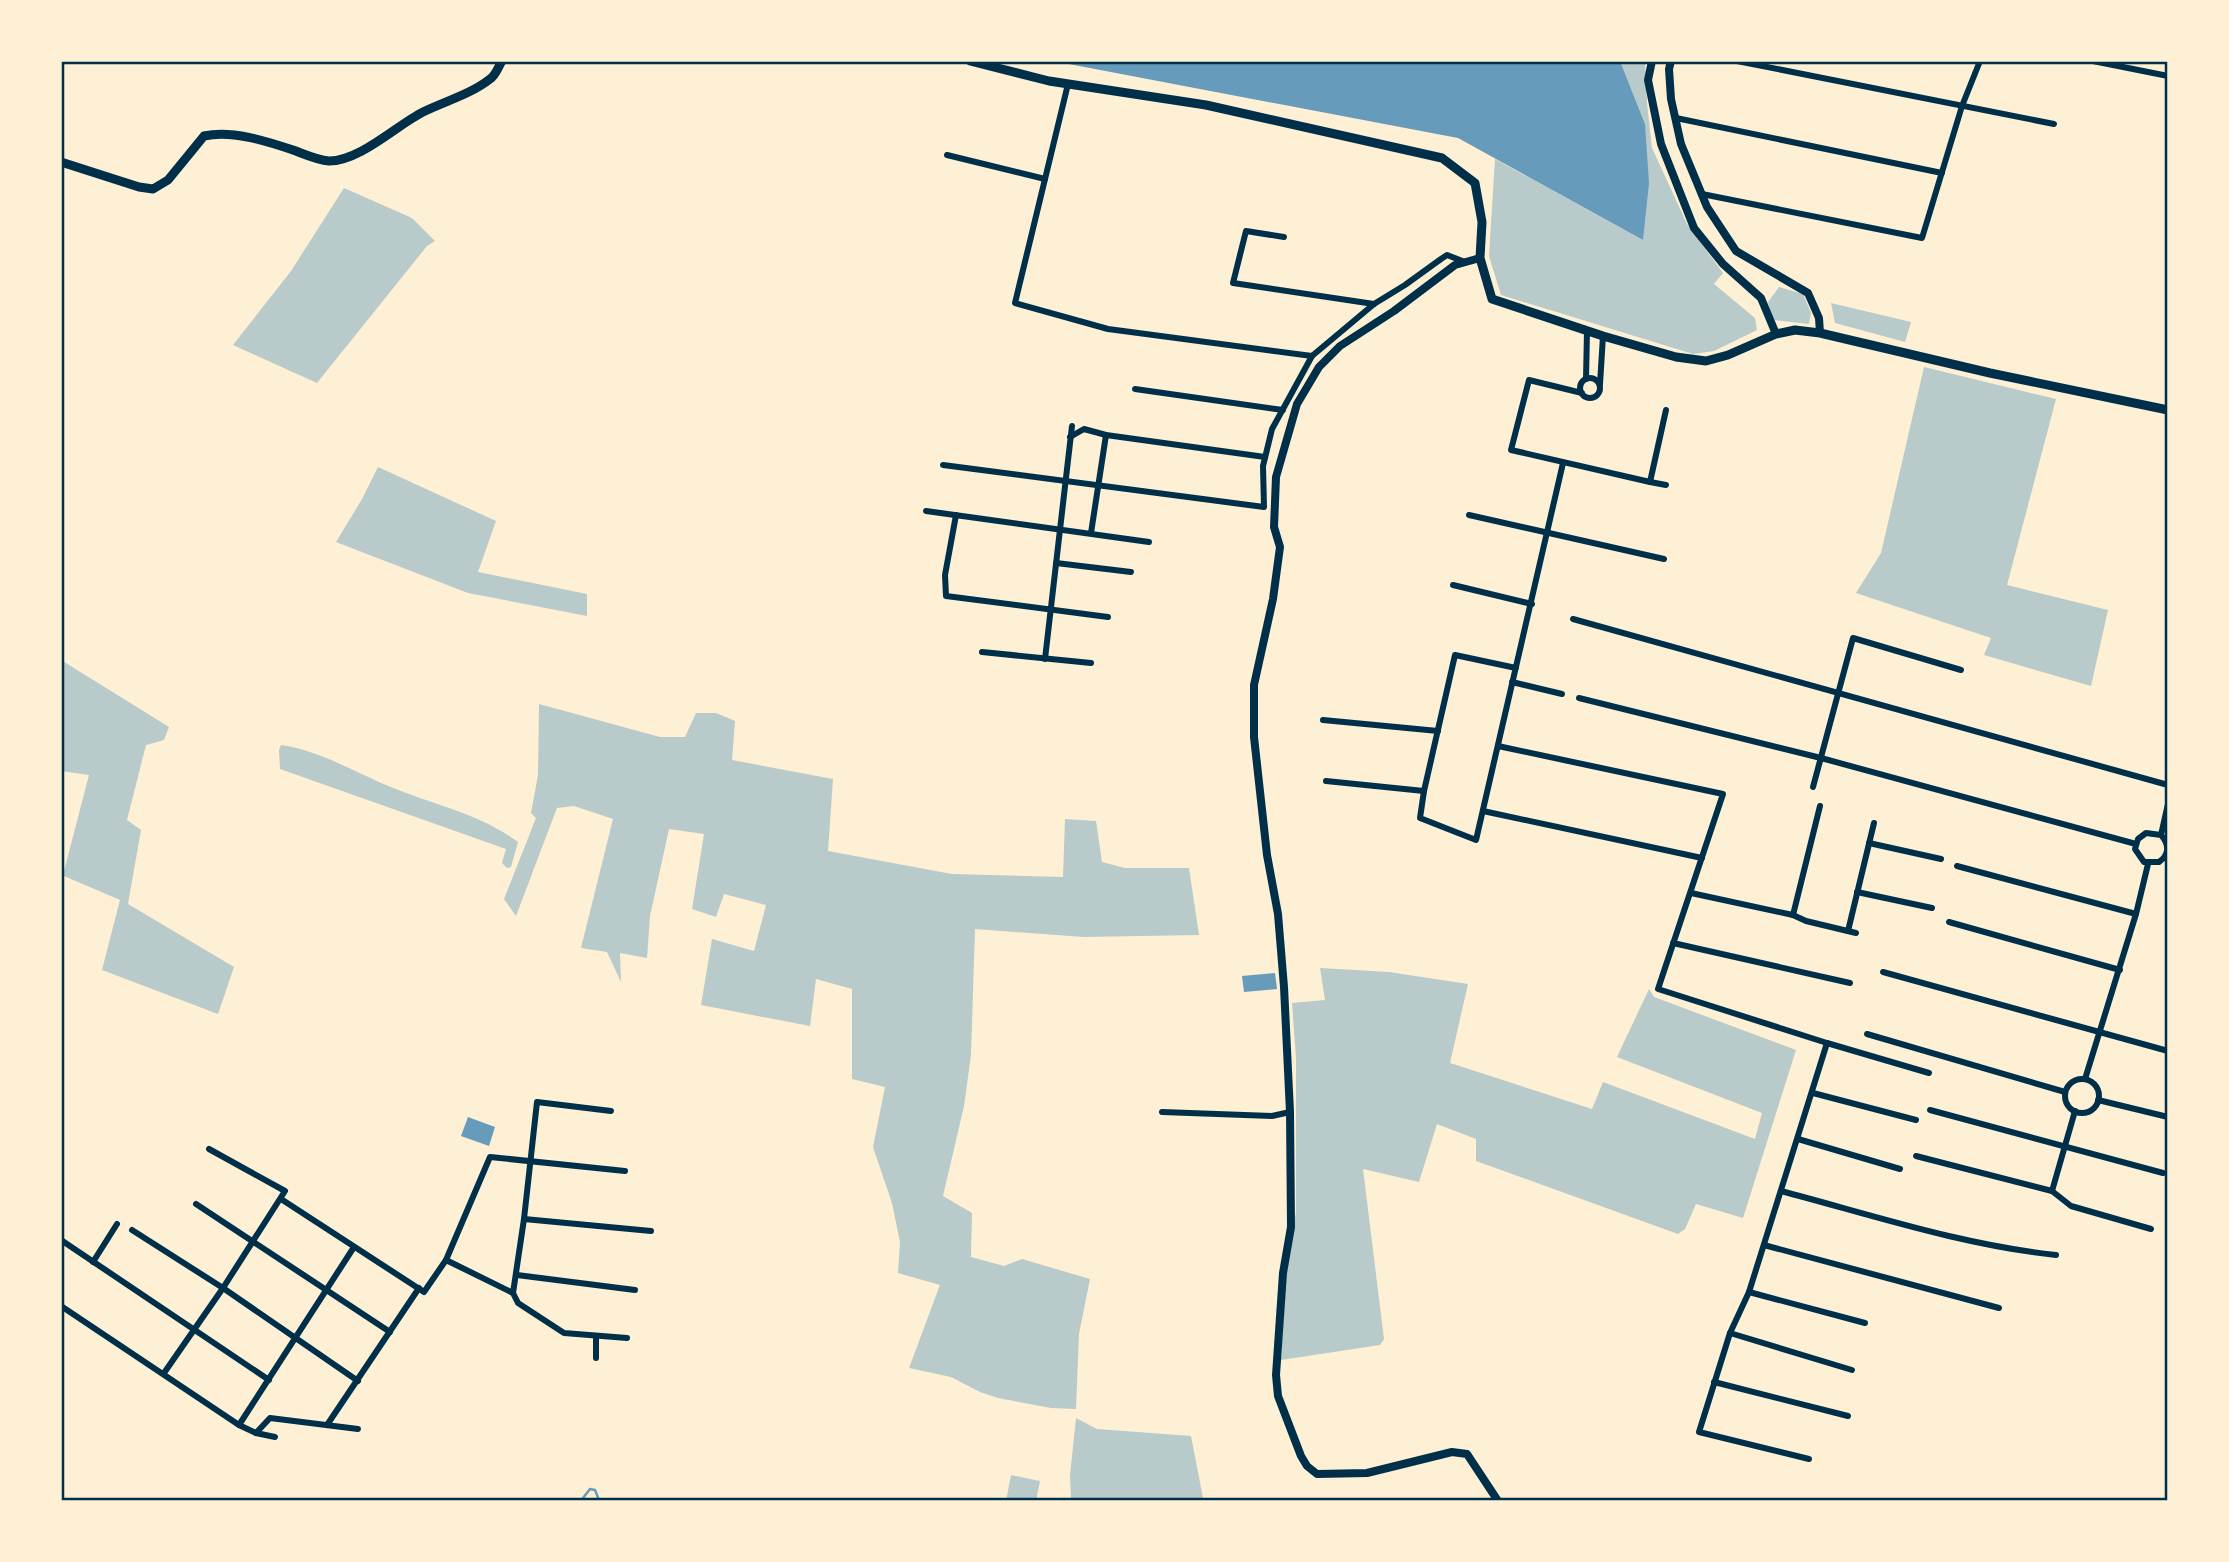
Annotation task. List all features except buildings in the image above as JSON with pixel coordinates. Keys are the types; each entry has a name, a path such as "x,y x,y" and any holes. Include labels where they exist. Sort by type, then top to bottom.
{"main road":[{"path":"61,162 127,184 153,189 168,180 204,136 212,134 231,135 277,145 329,161 345,157 380,141 421,113 466,94 493,78 502,61"},
{"path":"970,61 1068,84 1206,105 1442,158 1475,183 1482,222 1480,258 1492,299 1603,336 1676,357 1706,361 1728,355 1776,334 1795,330 1820,333 1990,373 2168,410"}],"street":[{"path":"1652,61 1648,80 1661,144 1694,228 1723,264 1761,299 1776,334"},
{"path":"1671,61 1671,99 1681,144 1707,207 1736,251 1808,293 1819,318 1820,333"},
{"path":"1737,61 2054,124"},
{"path":"1702,194 1922,238 1962,106 1980,61"},
{"path":"2093,61 2168,76"},
{"path":"1068,84 1015,303 1108,329 1312,356"},
{"path":"1675,118 1942,173"},
{"path":"947,155 1045,179"},
{"path":"1284,237 1245,231 1233,283 1374,304"},
{"path":"943,465 1264,507 1263,466 1272,429 1312,356 1374,304 1447,256 1465,262"},
{"path":"1480,258 1455,265 1394,311 1340,346 1319,367 1297,404 1276,478 1274,527 1280,547 1273,599 1254,685 1254,737 1267,855 1278,914 1290,1112 1291,1227 1283,1273 1276,1375 1278,1396 1301,1456 1317,1475 1351,1475 1451,1452 1467,1454 1498,1501"},
{"path":"1587,331 1586,379 1580,387 1587,398 1594,398 1599,394 1603,336"},
{"path":"1586,379 1592,378 1600,384"},
{"path":"1582,393 1529,380 1511,450 1665,485"},
{"path":"1135,389 1283,410"},
{"path":"1650,482 1666,410"},
{"path":"1045,659 1072,426"},
{"path":"1070,437 1084,429 1106,435 1265,457"},
{"path":"1091,534 1106,435"},
{"path":"1516,668 1455,654 1420,818 1476,840 1549,531 1563,463"},
{"path":"926,511 1149,542"},
{"path":"956,515 945,575 946,596 1108,617"},
{"path":"1469,515 1664,559"},
{"path":"1056,563 1131,572"},
{"path":"1453,585 1532,604"},
{"path":"1573,619 2168,785"},
{"path":"1813,788 1853,638 1961,670"},
{"path":"982,652 1091,663"},
{"path":"1512,682 1562,694"},
{"path":"1579,698 1821,758 2136,844"},
{"path":"1323,720 1438,731"},
{"path":"1498,746 1723,794 1658,989 1929,1073"},
{"path":"1326,781 1424,790"},
{"path":"2161,835 2168,804"},
{"path":"1793,915 1821,806"},
{"path":"1483,811 1702,858"},
{"path":"1848,931 1874,823"},
{"path":"2146,833 2161,835 2167,844 2166,855 2159,862 2148,864 2139,859 2136,844 2138,839 2146,833"},
{"path":"1869,843 1941,859"},
{"path":"2085,1079 2120,970 2148,864"},
{"path":"1957,866 2136,914"},
{"path":"1857,892 1932,908"},
{"path":"1691,893 1793,915 1806,922 1856,933"},
{"path":"1949,922 2120,970"},
{"path":"1673,943 1850,983"},
{"path":"1883,972 2168,1051"},
{"path":"1867,1034 2066,1092"},
{"path":"1809,1459 1699,1432 1730,1333 1749,1293 1827,1043"},
{"path":"2085,1079 2097,1089 2098,1100 2087,1112 2075,1111 2067,1103 2066,1092 2071,1083 2085,1079"},
{"path":"1813,1093 1916,1120"},
{"path":"2098,1100 2168,1117"},
{"path":"513,1293 537,1102 611,1111"},
{"path":"1930,1110 2163,1173"},
{"path":"2052,1191 2075,1111"},
{"path":"1162,1112 1272,1116 1290,1112"},
{"path":"1798,1139 1900,1169"},
{"path":"164,1373 285,1192 209,1149"},
{"path":"1916,1156 2052,1191 2071,1206 2151,1229"},
{"path":"281,1199 424,1292 446,1260 490,1157 625,1171"},
{"path":"1781,1191 1964,1240 2018,1251 2056,1255"},
{"path":"196,1204 390,1332"},
{"path":"524,1219 651,1231"},
{"path":"93,1262 117,1224"},
{"path":"132,1230 223,1288 358,1381"},
{"path":"61,1240 269,1380"},
{"path":"1764,1245 1999,1308"},
{"path":"239,1425 354,1247"},
{"path":"446,1260 513,1293 518,1303 564,1334 627,1338"},
{"path":"517,1275 635,1290"},
{"path":"327,1425 419,1289"},
{"path":"1749,1293 1865,1323"},
{"path":"61,1306 239,1425 256,1433 275,1437"},
{"path":"1730,1333 1852,1370"},
{"path":"596,1336 596,1358"},
{"path":"1714,1382 1848,1416"},
{"path":"256,1433 270,1419 358,1429"}],"shaded area":[{"path":"1620,61 1645,61 1652,148 1687,224 1723,273 1714,284 1755,318 1757,330 1714,351 1693,354 1501,295 1489,256 1495,159 1643,240 1645,124"},
{"path":"344,188 412,218 435,241 427,246 317,383 233,345 291,271"},
{"path":"1779,287 1803,294 1811,313 1809,324 1773,320 1768,302"},
{"path":"1831,303 1911,322 1905,342 1835,323"},
{"path":"1924,367 2056,399 2007,585 2108,610 2091,686 1984,655 1991,638 1856,593 1881,553"},
{"path":"378,467 496,521 478,572 587,594 587,616 468,593 336,542"},
{"path":"61,660 169,727 164,740 146,745 127,820 141,830 128,904 234,967 218,1014 102,970 120,900 64,876 61,883 89,775 61,771"},
{"path":"539,704 660,737 685,737 696,713 716,713 735,721 732,760 833,779 828,851 952,874 1063,877 1065,819 1096,821 1102,862 1125,868 1189,868 1199,935 1084,937 975,929 971,1055 964,1106 943,1196 972,1213 971,1257 1004,1266 1022,1259 1090,1279 1079,1334 1076,1409 1051,1408 998,1398 951,1377 909,1368 940,1285 898,1273 900,1242 892,1203 873,1147 885,1087 852,1079 852,989 816,979 810,1026 701,1005 712,939 754,951 766,905 724,894 716,917 692,909 704,834 669,829 650,916 647,958 620,953 621,982 607,952 581,948 613,819 574,806 557,808 516,916 504,899 536,818 531,813 538,775"},
{"path":"281,745 311,752 396,789 488,824 518,842 511,867 507,868 502,863 506,849 280,769"},
{"path":"1320,968 1389,972 1468,984 1450,1063 1592,1109 1603,1082 1755,1139 1762,1113 1617,1057 1649,989 1654,997 1796,1050 1743,1218 1696,1204 1685,1229 1678,1234 1476,1161 1476,1139 1437,1124 1419,1182 1363,1169 1384,1339 1380,1345 1281,1360 1286,1276 1296,1212 1296,1058 1292,1003 1325,1000"},
{"path":"1076,1418 1097,1429 1191,1436 1203,1498 1223,1501 1071,1501 1070,1475"},
{"path":"1011,1475 1040,1481 1036,1501 1006,1501"}],"water":[{"path":"1053,61 1620,61 1645,124 1649,183 1643,240 1458,138"},
{"path":"1275,973 1277,989 1244,992 1242,976"},
{"path":"468,1117 495,1127 489,1146 461,1136"}],"waterway":[{"path":"583,1498 590,1489 595,1490 599,1500 603,1501"}]}
